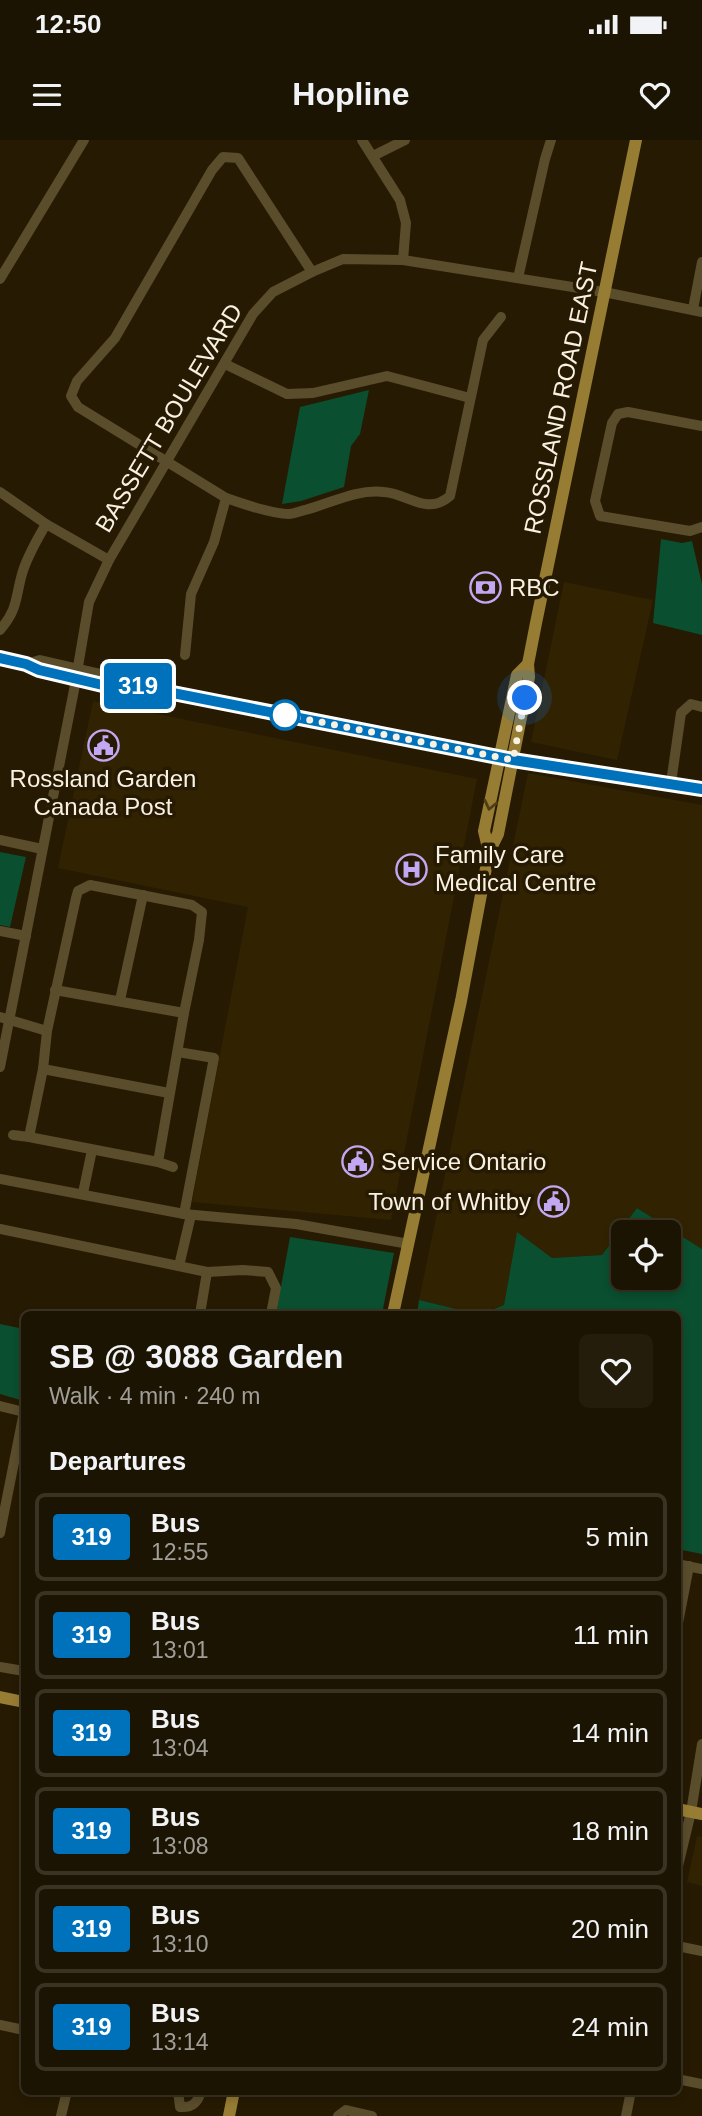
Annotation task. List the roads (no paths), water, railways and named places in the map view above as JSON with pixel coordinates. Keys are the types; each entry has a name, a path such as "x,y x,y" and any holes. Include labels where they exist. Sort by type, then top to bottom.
{"main road":[{"name":"ROSSLAND ROAD EAST","path":"394,1311 461,1001 489,852 498,834 507,759 529,677 527,664 636,140"},
{"path":"0,1697 21,1701"},
{"path":"229,2116 233,2095"}],"street":[{"path":"0,279 84,140"},
{"path":"362,140 400,200 406,223 403,260"},
{"path":"373,156 405,140"},
{"path":"518,278 551,140"},
{"path":"312,272 238,158 223,157 212,170 115,338 77,381 71,396 78,407 226,498 244,504 289,514 321,506 355,492 385,492 427,505 441,503 450,496 483,340 501,317"},
{"name":"BASSETT BOULEVARD","path":"0,1067 5,1018 26,936 89,602 109,560 253,314 273,292 344,259 403,260 604,292 698,311"},
{"path":"698,311 702,262"},
{"path":"225,364 287,394 313,393 387,376 470,398"},
{"path":"702,426 628,412 618,414 612,423 595,501 600,516 691,531 702,527"},
{"path":"0,492 46,524 109,560"},
{"path":"185,655 191,594 214,542 226,498"},
{"path":"0,630 12,616 22,573 46,524"},
{"path":"0,658 39,670 76,673 111,687 122,683 507,759 702,789"},
{"path":"671,783 681,713 691,704 702,707"},
{"path":"0,840 42,849"},
{"path":"29,1137 55,990 78,891 90,886 142,895 192,905 202,912 201,930 158,1162"},
{"path":"120,1000 142,895"},
{"path":"0,931 26,936"},
{"path":"55,990 184,1013"},
{"path":"5,1018 47,1031"},
{"path":"178,1052 214,1058 179,1266"},
{"path":"43,1069 169,1093"},
{"path":"13,1135 173,1167"},
{"path":"83,1193 92,1150"},
{"path":"0,1179 187,1214 296,1224 409,1244"},
{"path":"0,1229 207,1272 268,1272 276,1288 272,1311"},
{"path":"200,1311 207,1272"},
{"path":"0,1406 21,1411"},
{"path":"0,1533 21,1427"},
{"path":"681,1586 683,1565 702,1569"},
{"path":"0,1667 21,1670"},
{"path":"681,1858 696,1813 702,1744"},
{"path":"681,1947 702,1951"},
{"path":"0,2025 21,2029"},
{"path":"681,2080 702,2084"},
{"path":"61,2116 66,2095"},
{"path":"178,2095 180,2107 189,2108 195,2105 199,2095"},
{"path":"626,2116 630,2095"},
{"path":"338,2116 346,2110 373,2116"}],"place":[{"name":"RBC","path":"486,588"},
{"name":"Rossland Garden Canada Post","path":"103,745"},
{"name":"Family Care Medical Centre","path":"412,869"},
{"name":"Service Ontario","path":"358,1162"},
{"name":"Town of Whitby","path":"554,1202"}]}
